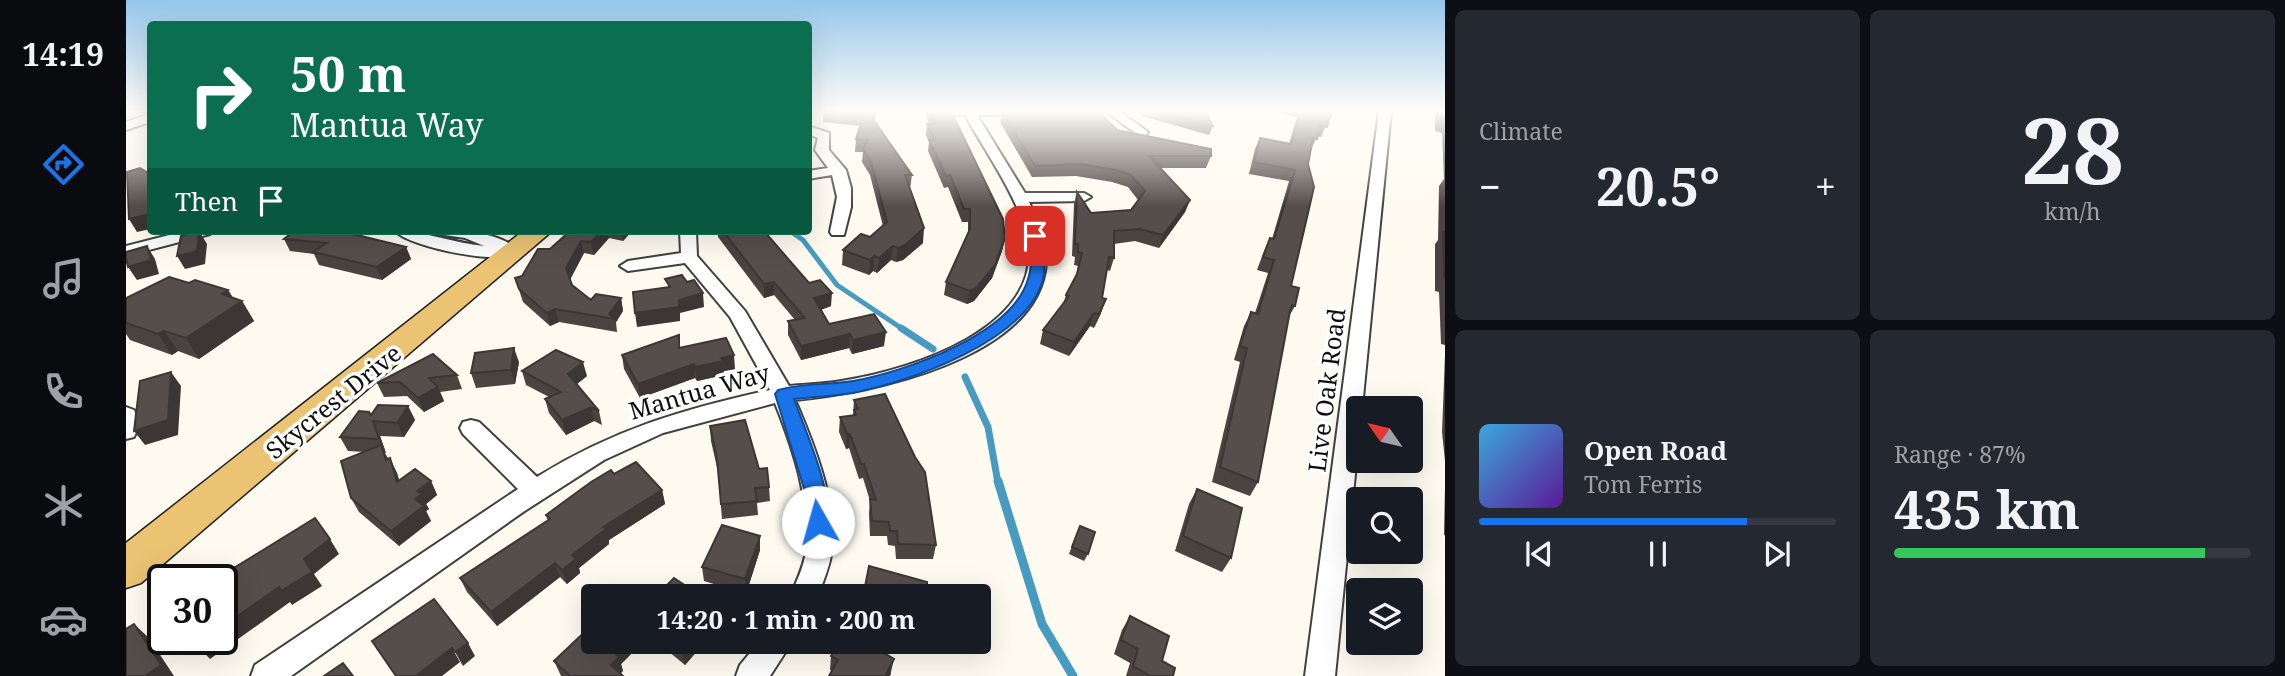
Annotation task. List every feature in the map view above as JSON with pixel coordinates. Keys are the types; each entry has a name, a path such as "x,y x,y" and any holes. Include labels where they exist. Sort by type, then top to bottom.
{"main road":[{"name":"Skycrest Drive","path":"126,569 534,235"}],"street":[{"path":"824,143 822,150 839,170 844,181 838,232"},
{"name":"Mantua Way","path":"266,676 535,490 584,460 634,435 683,419 784,394 854,387 930,365 999,328 1021,303 1035,280 1038,255 1030,218 986,143"},
{"name":"Live Oak Road","path":"1320,676 1381,143"},
{"path":"812,174 839,170"},
{"path":"1018,198 1084,197"},
{"path":"126,251 188,235"},
{"path":"408,235 414,239 481,252 512,252"},
{"path":"465,235 481,238 512,252"},
{"path":"688,235 688,257 704,272 753,338 784,394 816,495 820,549 808,584"},
{"path":"628,267 688,257"},
{"path":"126,415 126,431"},
{"path":"471,428 535,490"},
{"path":"751,676 768,654"}],"building":[{"path":"867,143 889,143 912,175 905,175 924,228 905,245 898,248 893,246 879,258 874,256 870,260 843,250 861,234 870,237 887,222 871,162 863,149"},
{"path":"930,143 966,143 1003,219 1005,238 995,265 977,287 970,291 946,282 970,229 970,209 964,209 950,175 946,176"},
{"path":"1021,143 1179,143 1211,149 1211,156 1149,156 1190,200 1163,235 1140,229 1114,231 1114,258 1109,257 1102,298 1106,299 1099,314 1094,313 1074,342 1043,330 1069,296 1066,295 1077,274 1082,253 1078,252 1078,244 1075,244 1077,192 1091,213 1131,210 1145,191 1131,175 1116,170 1079,164 1035,166"},
{"path":"1259,143 1312,143 1308,164 1314,187 1291,286 1299,288 1295,306 1292,305 1290,311 1258,482 1220,467 1247,348 1240,346 1251,312 1258,314 1274,260 1263,257 1270,238 1274,239 1295,170 1254,162"},
{"path":"140,168 147,172 147,215 129,219 127,172"},
{"path":"1445,232 1445,278 1444,277"},
{"path":"199,235 197,251 177,256 181,236"},
{"path":"289,235 357,235 406,247 377,267 313,252 327,243 284,239"},
{"path":"566,235 598,235 591,242 581,241 566,268 572,285 591,300 596,294 621,298 609,314 615,319 555,309 547,313 519,289 515,278 522,276 538,249 550,249"},
{"path":"726,235 767,235 809,283 820,280 832,293 814,298 829,324 874,314 886,332 853,340 850,334 801,346 788,321 805,318 774,282 764,284"},
{"path":"147,246 151,260 128,267 126,252"},
{"path":"682,275 687,282 694,280 703,293 679,300 679,307 635,313 633,292 670,287 665,279"},
{"path":"169,277 189,283 195,280 228,290 222,294 242,301 186,338 164,331 158,334 126,323 126,298"},
{"path":"679,335 679,348 726,338 734,355 721,358 723,361 695,367 694,364 638,384 622,355"},
{"path":"514,348 511,370 471,373 475,353"},
{"path":"556,350 583,362 568,374 599,411 591,407 562,420 545,399 561,392 522,371"},
{"path":"433,354 457,375 429,378 438,387 418,398 400,382 377,383"},
{"path":"171,372 168,420 134,431 140,381"},
{"path":"885,394 925,472 936,545 898,544 897,531 890,531 889,522 872,521 870,499 876,500 864,464 861,464 850,434 847,434 840,417 856,415 854,410 858,409 854,400"},
{"path":"378,405 408,406 397,423 373,421 379,439 340,437 359,411 369,412 371,415"},
{"path":"745,420 759,469 767,468 769,487 755,488 757,501 721,504 717,458 710,426"},
{"path":"381,445 386,460 390,458 397,482 415,469 431,481 417,491 422,494 415,499 424,506 391,531 351,498 341,461"},
{"path":"636,462 662,490 603,527 606,529 572,555 576,559 562,570 555,563 491,612 460,578 550,519 546,515 591,482 611,470 614,474"},
{"path":"1197,489 1242,508 1231,558 1183,536"},
{"path":"315,518 330,539 304,559 312,572 281,591 279,587 238,616 238,565"},
{"path":"722,525 760,536 745,579 702,567"},
{"path":"1080,526 1095,532 1088,554 1072,547"},
{"path":"869,566 927,582 927,584 866,584"},
{"path":"674,578 683,584 668,584"},
{"path":"434,599 468,643 455,652 452,648 416,676 396,676 372,641"},
{"path":"1130,616 1169,636 1162,661 1175,668 1173,676 1148,676 1133,666 1138,649 1121,640"},
{"path":"134,624 147,644 147,655 154,655 161,665 145,676 126,676 126,629"},
{"path":"581,635 581,654 616,654 619,657 611,665 623,676 570,676 554,661"},
{"path":"885,654 894,659 885,676 829,676 838,660 831,656"},
{"path":"343,663 353,676 324,676"}],"waterway":[{"path":"796,235 803,240 837,285 902,329"},
{"path":"902,329 933,349"},
{"path":"965,377 988,427 998,483"},
{"path":"998,481 1042,624 1073,676"}],"route":[{"path":"818,522 816,495 784,394 854,387 930,365 999,328 1021,303 1035,280 1038,255 1035,236"}]}
